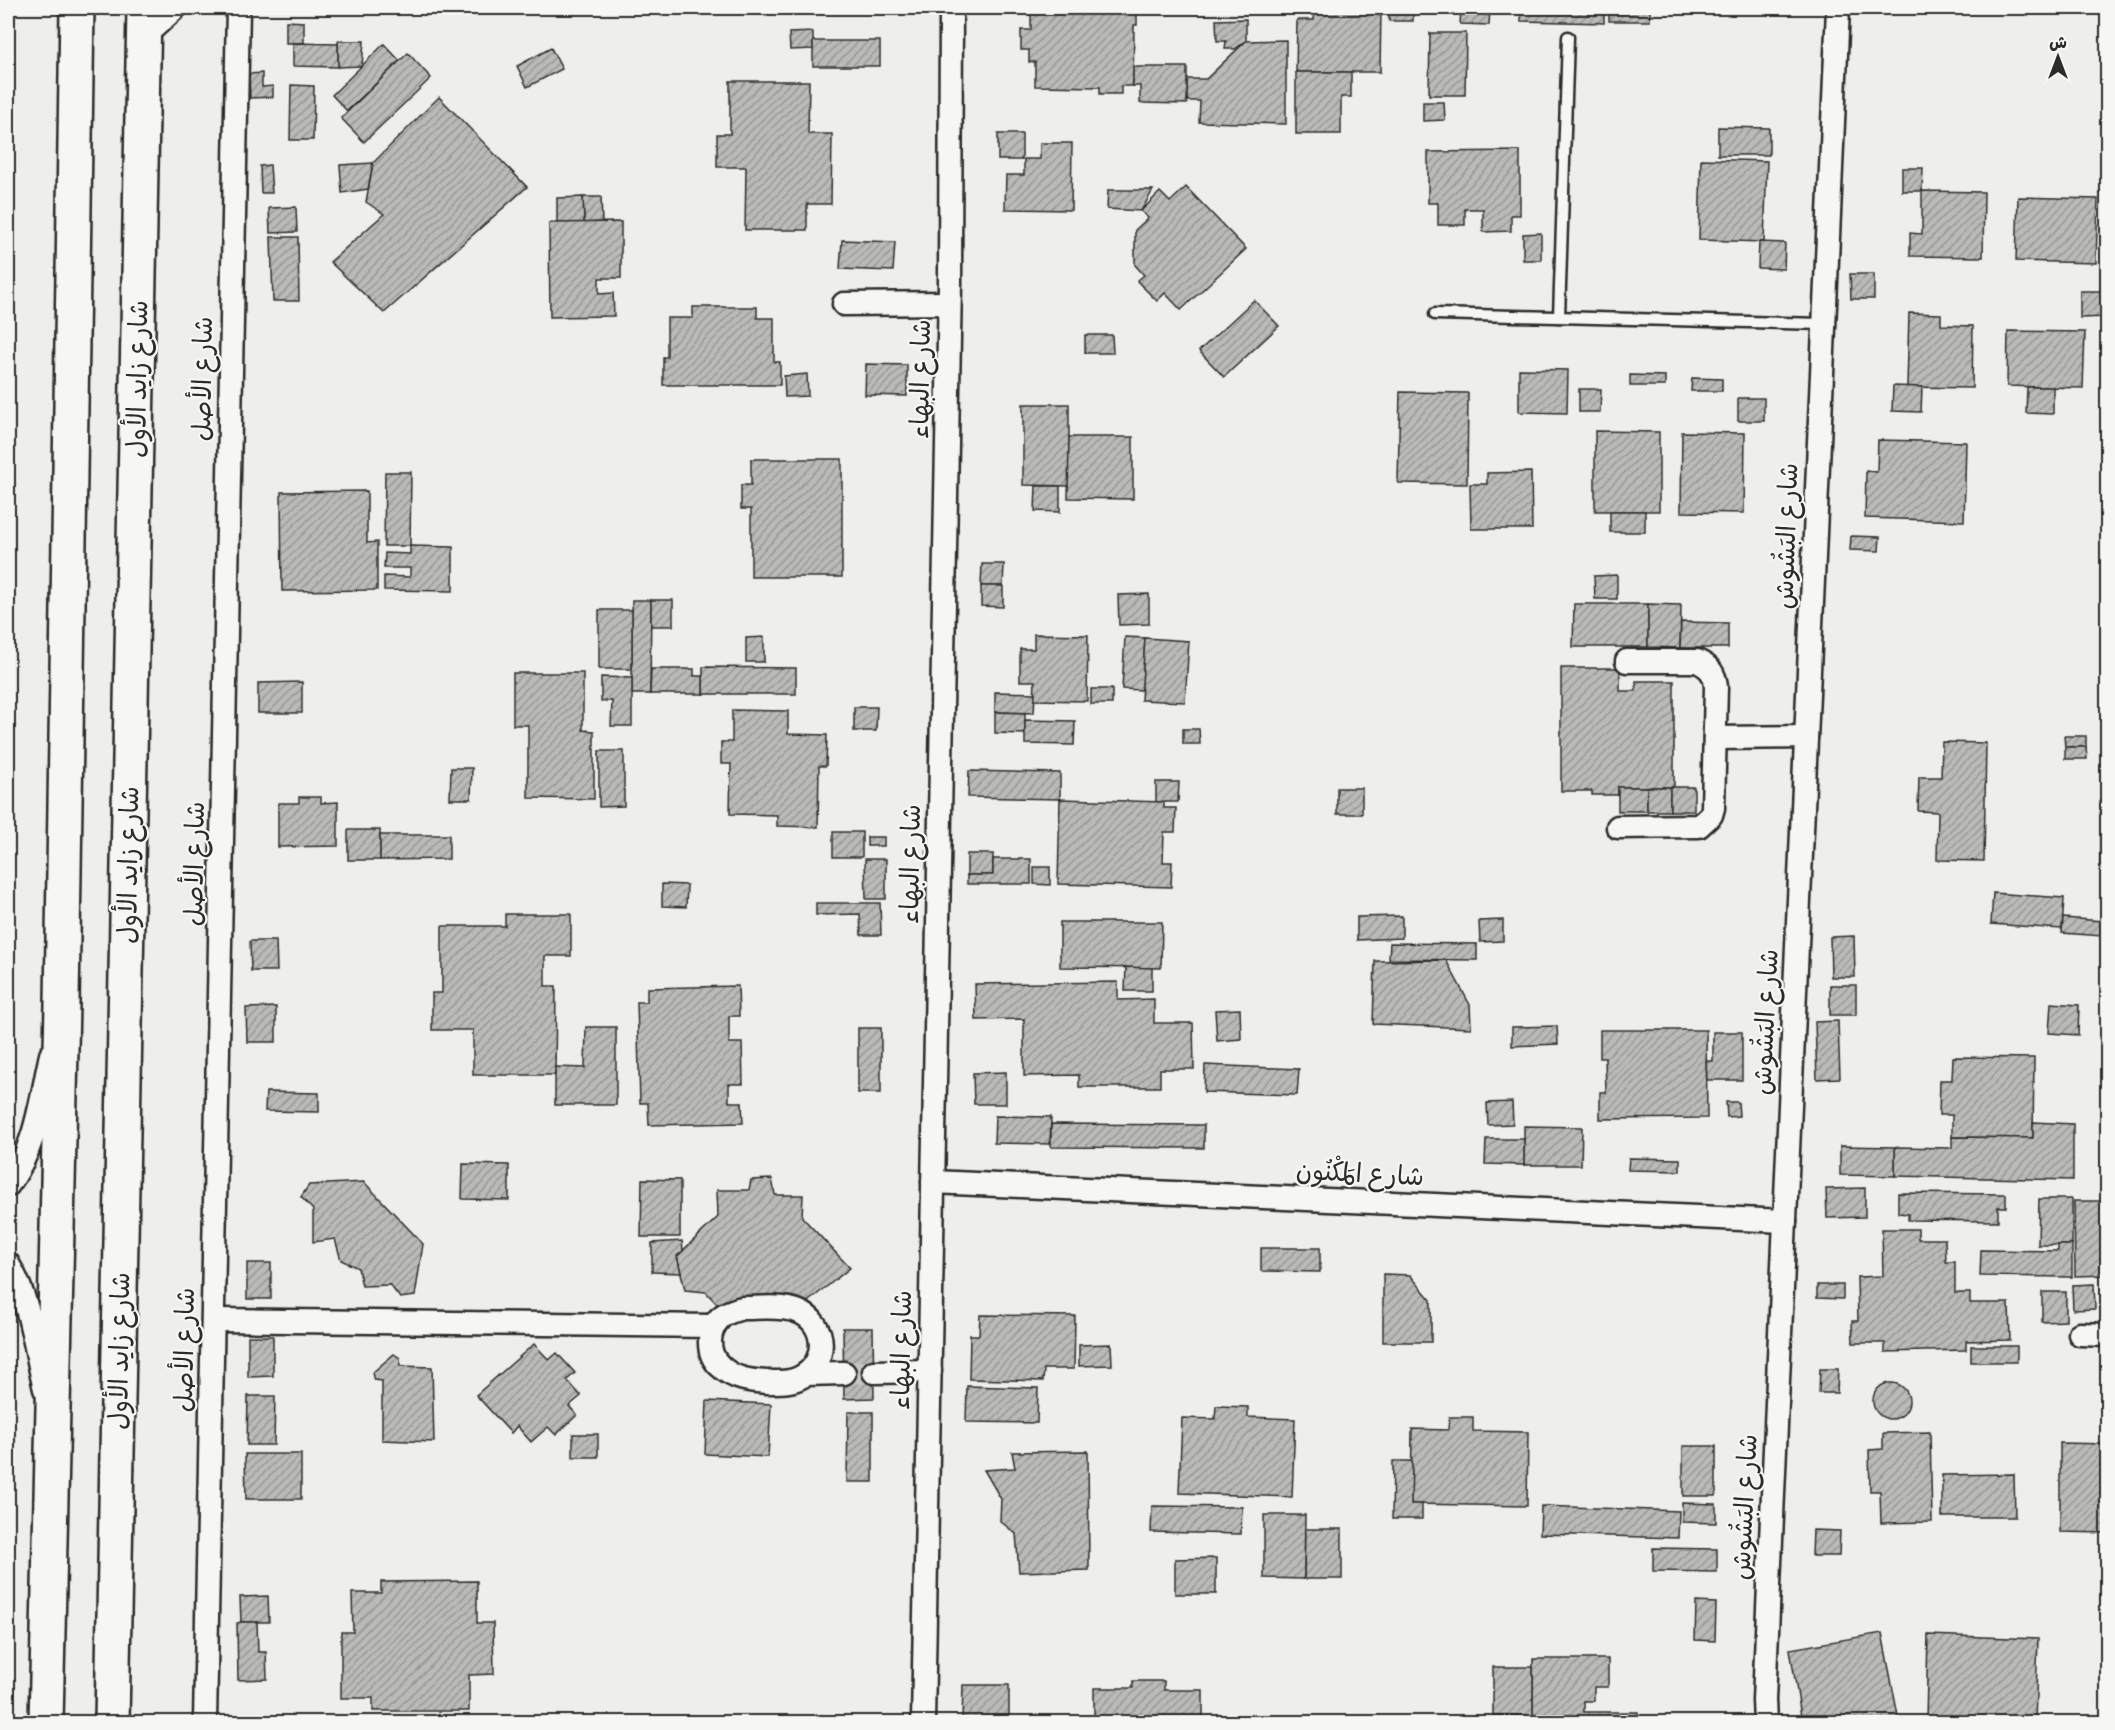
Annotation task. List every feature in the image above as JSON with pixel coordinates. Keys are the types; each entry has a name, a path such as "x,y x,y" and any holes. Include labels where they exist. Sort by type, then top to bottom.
{"main road":[{"path":"46,1722 62,1004 77,8"},
{"name":"شارع زايد الأول","path":"112,1722 144,22"}],"street":[{"path":"144,22 175,8"},
{"name":"شارع الأصل","path":"205,1722 238,8"},
{"name":"شارع البهاء","path":"923,1722 950,303 951,8"},
{"name":"شارع البَشُوش","path":"1765,1722 1764,1688 1838,8"},
{"path":"844,304 950,303"},
{"path":"1618,827 1691,827 1706,821 1713,808 1715,679 1712,671 1705,664 1697,661 1627,661"},
{"path":"1715,738 1806,737"},
{"path":"8,1185 18,1172 31,1139 62,1004"},
{"name":"شارع المَكْنُون","path":"933,1182 1785,1221"},
{"path":"8,1264 24,1299 52,1421"},
{"path":"742,1308 788,1309 803,1314 817,1327 821,1336 820,1357 815,1366 796,1380 751,1381 729,1373 713,1358 710,1336 714,1326 730,1311 742,1308"},
{"path":"214,1320 714,1326"},
{"path":"2080,1334 2108,1335"},
{"path":"874,1372 930,1371"},
{"path":"806,1374 844,1373"}],"lane":[{"path":"1559,317 1568,37"},
{"path":"1435,314 1824,324"}],"building":[{"path":"1031,8 1137,8 1137,25 1134,25 1133,86 1121,86 1121,94 1100,94 1100,87 1035,86 1035,62 1029,62 1029,50 1021,50 1021,30 1031,30"},
{"path":"1314,8 1381,8 1380,72 1296,72 1297,20 1314,20"},
{"path":"1389,8 1413,8 1413,21 1389,21"},
{"path":"1439,8 1490,8 1489,25 1460,24 1461,10"},
{"path":"1521,8 1604,8 1604,23 1521,21"},
{"path":"1609,8 1650,8 1650,21 1609,21"},
{"path":"1246,19 1246,41 1235,49 1225,49 1226,41 1217,41 1216,20"},
{"path":"286,21 304,22 304,43 286,43"},
{"path":"813,32 813,49 790,50 789,33"},
{"path":"1430,33 1466,33 1465,95 1429,95"},
{"path":"1286,40 1286,124 1199,122 1200,101 1187,101 1187,79 1206,79 1246,41"},
{"path":"338,41 364,41 362,66 338,67"},
{"path":"813,41 880,41 880,66 813,66"},
{"path":"293,43 338,44 338,67 293,66"},
{"path":"384,44 400,61 347,111 332,95"},
{"path":"551,48 562,69 527,87 517,66"},
{"path":"408,53 431,78 364,142 341,118"},
{"path":"1133,67 1187,67 1187,104 1140,103 1140,86 1133,86"},
{"path":"1296,72 1351,72 1351,97 1341,97 1341,134 1296,134"},
{"path":"262,73 262,87 273,86 273,97 250,98 249,74"},
{"path":"730,81 809,81 808,134 832,134 831,204 807,204 807,230 745,230 746,167 717,167 717,134 730,134"},
{"path":"291,85 314,86 313,140 290,140"},
{"path":"439,97 527,187 384,313 330,262 384,214 366,202 373,163"},
{"path":"1423,102 1444,102 1445,120 1423,121"},
{"path":"1718,127 1769,128 1769,155 1718,155"},
{"path":"998,134 1022,134 1022,160 998,160"},
{"path":"1040,143 1072,143 1071,210 1005,209 1006,175 1024,175 1024,159 1040,159"},
{"path":"1520,151 1520,215 1511,215 1511,231 1483,232 1483,209 1465,209 1465,225 1438,225 1438,203 1428,203 1428,152"},
{"path":"1701,159 1767,161 1764,242 1699,240"},
{"path":"373,163 368,189 342,193 340,165"},
{"path":"270,165 272,193 261,193 260,166"},
{"path":"1902,168 1923,168 1922,191 1902,191"},
{"path":"1186,187 1246,249 1181,310 1165,293 1157,301 1137,281 1144,275 1135,265 1135,230 1148,218 1141,211 1160,192 1170,202"},
{"path":"1108,190 1153,190 1141,211 1107,209"},
{"path":"1922,191 1984,192 1983,257 1910,256 1910,233 1922,234"},
{"path":"583,197 601,197 602,222 584,223"},
{"path":"583,197 584,223 557,223 557,198"},
{"path":"2018,197 2098,199 2096,263 2016,261"},
{"path":"296,207 297,232 270,233 269,208"},
{"path":"621,222 621,278 599,278 599,294 613,293 614,316 550,317 549,223"},
{"path":"1541,233 1541,260 1523,260 1523,234"},
{"path":"271,237 298,237 299,301 273,301"},
{"path":"842,240 895,242 893,271 840,269"},
{"path":"1759,242 1785,243 1784,269 1758,268"},
{"path":"1850,274 1874,274 1874,299 1851,299"},
{"path":"2080,291 2107,291 2108,317 2080,318"},
{"path":"1254,300 1279,326 1224,377 1199,351"},
{"path":"693,307 757,307 757,318 774,318 774,362 780,362 780,385 663,385 663,357 667,357 667,318 693,318"},
{"path":"1909,313 1941,314 1941,325 1973,326 1972,388 1907,387"},
{"path":"2008,331 2085,332 2083,388 2007,386"},
{"path":"1085,335 1112,335 1113,353 1085,353"},
{"path":"866,364 907,365 907,396 865,395"},
{"path":"1519,369 1568,370 1567,413 1519,412"},
{"path":"807,374 808,396 785,397 784,376"},
{"path":"1630,375 1665,376 1665,386 1630,386"},
{"path":"1692,378 1722,379 1722,391 1691,391"},
{"path":"1893,386 1922,387 1921,412 1892,411"},
{"path":"2027,387 2053,387 2053,414 2026,413"},
{"path":"1579,389 1601,389 1600,412 1579,412"},
{"path":"1400,392 1468,393 1467,484 1398,483"},
{"path":"1738,398 1764,398 1764,421 1738,421"},
{"path":"1023,404 1069,404 1069,486 1023,485"},
{"path":"1595,431 1659,432 1659,511 1595,511"},
{"path":"1682,432 1745,433 1744,513 1681,512"},
{"path":"1069,437 1133,437 1133,499 1068,498"},
{"path":"1878,440 1966,442 1964,521 1865,518 1866,471 1877,472"},
{"path":"751,459 842,459 842,577 751,577 751,509 741,509 741,485 751,485"},
{"path":"385,472 411,472 410,546 384,546"},
{"path":"1531,472 1532,529 1471,529 1470,484 1487,484 1487,473"},
{"path":"1036,486 1060,486 1060,512 1035,511"},
{"path":"367,491 367,543 377,542 377,590 282,591 281,492"},
{"path":"1610,511 1645,511 1645,532 1610,532"},
{"path":"1851,536 1880,537 1879,551 1850,550"},
{"path":"410,546 453,547 453,591 384,590 384,576 410,577 410,568 384,568 385,553 410,554"},
{"path":"982,564 1004,564 1003,586 981,586"},
{"path":"1617,575 1617,599 1595,599 1594,576"},
{"path":"981,586 1003,586 1003,607 981,606"},
{"path":"1149,594 1149,624 1119,625 1118,595"},
{"path":"632,600 651,600 650,694 632,694"},
{"path":"651,600 673,600 673,626 651,626"},
{"path":"1574,604 1648,604 1648,647 1573,647"},
{"path":"1648,604 1681,605 1680,648 1648,647"},
{"path":"599,610 632,610 632,669 599,669"},
{"path":"1681,622 1728,623 1728,648 1680,648"},
{"path":"1034,634 1088,635 1087,701 1034,700 1035,681 1020,681 1020,649 1034,649"},
{"path":"764,637 764,662 746,662 746,638"},
{"path":"1125,637 1145,638 1142,690 1122,689"},
{"path":"1145,638 1189,641 1185,702 1141,700"},
{"path":"703,667 796,668 796,694 703,694"},
{"path":"1561,668 1620,668 1620,691 1636,691 1636,681 1674,681 1674,787 1618,787 1618,795 1592,795 1592,791 1561,791"},
{"path":"651,669 694,669 694,676 703,676 703,694 650,694"},
{"path":"513,673 583,673 583,730 594,731 594,799 528,798 528,725 513,725"},
{"path":"601,677 632,678 632,726 611,726 612,701 601,701"},
{"path":"302,682 302,713 258,713 258,683"},
{"path":"1091,689 1112,689 1112,704 1091,704"},
{"path":"995,692 1035,693 1034,713 995,712"},
{"path":"854,707 877,707 876,731 854,731"},
{"path":"732,710 788,711 788,734 827,735 826,766 819,766 818,827 777,826 777,815 730,814 731,764 721,764 721,742 732,742"},
{"path":"995,712 1025,713 1025,734 995,733"},
{"path":"1025,720 1075,721 1074,745 1025,744"},
{"path":"1183,729 1199,729 1200,744 1183,744"},
{"path":"2064,736 2086,736 2086,747 2065,747"},
{"path":"1942,742 1986,743 1984,861 1937,860 1938,812 1918,811 1919,777 1941,777"},
{"path":"2065,747 2086,747 2087,759 2065,759"},
{"path":"599,751 624,751 624,806 599,807"},
{"path":"451,768 472,768 471,799 450,799"},
{"path":"969,771 1060,773 1060,799 968,797"},
{"path":"1156,782 1179,782 1178,802 1156,802"},
{"path":"1618,787 1647,787 1647,811 1618,811"},
{"path":"1647,787 1670,787 1670,811 1647,811"},
{"path":"1670,787 1694,787 1694,811 1670,811"},
{"path":"1337,788 1362,788 1362,814 1337,814"},
{"path":"299,797 321,797 321,803 338,802 338,846 278,847 278,803 299,803"},
{"path":"1060,799 1164,802 1164,808 1176,808 1175,832 1164,832 1163,862 1172,862 1171,887 1058,884"},
{"path":"348,830 380,830 380,860 348,860"},
{"path":"833,832 862,832 862,857 833,857"},
{"path":"380,835 449,835 449,859 380,860"},
{"path":"867,837 884,837 884,846 867,846"},
{"path":"2100,837 2108,837 2108,864 2100,864"},
{"path":"967,854 993,854 993,875 967,875"},
{"path":"865,859 886,859 886,899 866,899"},
{"path":"993,859 1031,859 1031,884 967,884 967,875 993,875"},
{"path":"1034,867 1050,867 1050,885 1034,884"},
{"path":"662,884 687,885 686,907 662,906"},
{"path":"1993,893 2064,898 2062,929 1991,924"},
{"path":"816,903 880,903 881,935 861,935 860,914 816,915"},
{"path":"505,914 571,914 571,956 545,956 545,986 556,986 555,1075 473,1075 473,1030 432,1030 432,993 442,993 442,926 505,926"},
{"path":"1402,916 1402,938 1357,940 1357,917"},
{"path":"2063,918 2103,921 2103,936 2062,933"},
{"path":"1503,920 1503,941 1480,942 1479,921"},
{"path":"1060,922 1162,922 1161,968 1060,967"},
{"path":"1854,936 1855,977 1831,977 1830,937"},
{"path":"250,941 276,941 277,971 251,971"},
{"path":"1390,943 1477,944 1477,960 1389,959"},
{"path":"1446,960 1470,1005 1471,1028 1373,1024 1375,961"},
{"path":"1126,967 1152,968 1152,991 1125,991"},
{"path":"1118,982 1118,1000 1154,999 1154,1023 1193,1023 1194,1069 1160,1069 1160,1087 1079,1087 1079,1075 1024,1076 1024,1019 976,1020 975,984"},
{"path":"1830,985 1856,985 1856,1015 1830,1015"},
{"path":"738,986 739,1016 729,1016 729,1043 742,1043 743,1084 729,1084 729,1102 742,1102 743,1123 649,1125 648,1103 640,1103 637,1002 647,1002 647,988"},
{"path":"2051,1003 2079,1005 2078,1035 2049,1033"},
{"path":"276,1007 276,1042 247,1042 246,1008"},
{"path":"1240,1009 1241,1039 1217,1041 1215,1010"},
{"path":"1838,1021 1840,1078 1817,1079 1815,1022"},
{"path":"1557,1026 1558,1044 1512,1046 1512,1027"},
{"path":"586,1027 616,1027 616,1105 555,1105 555,1067 585,1068"},
{"path":"858,1028 881,1028 881,1093 858,1093"},
{"path":"1600,1030 1706,1030 1707,1118 1600,1119 1600,1092 1606,1092 1605,1058 1600,1058"},
{"path":"1713,1032 1742,1032 1742,1080 1707,1080 1706,1061 1713,1061"},
{"path":"1953,1057 2034,1058 2033,1138 1952,1137 1952,1115 1939,1115 1940,1080 1952,1080"},
{"path":"1205,1065 1299,1069 1297,1095 1204,1092"},
{"path":"1006,1072 1006,1104 974,1104 973,1073"},
{"path":"266,1092 319,1093 319,1112 265,1111"},
{"path":"1512,1102 1513,1124 1488,1125 1487,1103"},
{"path":"1726,1102 1738,1102 1739,1116 1727,1117"},
{"path":"995,1116 1051,1117 1050,1144 994,1143"},
{"path":"2033,1122 2073,1124 2073,1180 1895,1176 1895,1147 1952,1148 1952,1137 2033,1138"},
{"path":"1051,1124 1204,1125 1204,1148 1051,1147"},
{"path":"1524,1126 1582,1127 1581,1165 1524,1165"},
{"path":"1486,1139 1524,1139 1524,1165 1485,1164"},
{"path":"1840,1146 1895,1147 1895,1176 1840,1175"},
{"path":"1629,1158 1680,1159 1680,1171 1628,1170"},
{"path":"463,1164 509,1165 509,1200 462,1199"},
{"path":"642,1179 680,1180 680,1237 641,1237"},
{"path":"772,1179 775,1195 803,1195 802,1217 850,1268 800,1308 755,1296 717,1304 706,1292 685,1290 677,1256 718,1217 717,1190 749,1190 751,1180"},
{"path":"364,1182 423,1244 415,1296 400,1298 390,1285 362,1286 358,1268 341,1260 335,1239 313,1242 313,1210 301,1197 309,1185"},
{"path":"1865,1188 1865,1217 1827,1218 1826,1189"},
{"path":"1898,1193 2006,1194 2006,1207 1998,1207 1998,1221 1908,1220 1908,1214 1898,1213"},
{"path":"2039,1199 2072,1199 2072,1245 2038,1245"},
{"path":"2074,1201 2108,1201 2108,1275 2075,1276"},
{"path":"1882,1229 1918,1229 1918,1239 1945,1239 1946,1262 1955,1262 1955,1293 1970,1293 1970,1303 2009,1303 2010,1340 1966,1341 1966,1350 1885,1352 1885,1343 1853,1343 1852,1321 1858,1321 1857,1277 1883,1276"},
{"path":"682,1241 683,1251 677,1256 681,1273 652,1272 652,1243"},
{"path":"2058,1245 2072,1245 2072,1277 1980,1276 1981,1250 2058,1251"},
{"path":"1261,1248 1320,1248 1320,1272 1261,1271"},
{"path":"247,1263 271,1263 271,1299 247,1299"},
{"path":"1383,1274 1410,1275 1431,1300 1431,1342 1383,1342"},
{"path":"2094,1284 2095,1309 2073,1310 2072,1285"},
{"path":"1817,1285 1843,1285 1843,1299 1817,1298"},
{"path":"2042,1292 2066,1292 2066,1321 2042,1322"},
{"path":"980,1315 1075,1316 1074,1369 1044,1369 1043,1381 969,1379 970,1335 979,1335"},
{"path":"843,1328 873,1328 874,1398 844,1399"},
{"path":"248,1336 273,1336 273,1376 248,1377"},
{"path":"534,1344 549,1360 557,1353 575,1373 567,1380 581,1396 569,1406 577,1415 556,1435 548,1427 531,1442 517,1426 511,1433 476,1395"},
{"path":"1111,1344 1112,1365 1079,1366 1079,1345"},
{"path":"1971,1346 2017,1346 2017,1362 1971,1362"},
{"path":"394,1354 400,1358 400,1366 432,1367 434,1442 382,1440 382,1381 374,1380 372,1373"},
{"path":"1820,1369 1838,1369 1837,1393 1819,1393"},
{"path":"1891,1383 1904,1388 1909,1401 1904,1414 1891,1419 1878,1414 1873,1401 1878,1388"},
{"path":"967,1386 1038,1388 1037,1423 966,1422"},
{"path":"248,1396 275,1396 274,1445 247,1445"},
{"path":"707,1401 771,1404 768,1457 705,1454"},
{"path":"1216,1406 1248,1407 1248,1417 1295,1419 1292,1497 1179,1493 1182,1418 1215,1419"},
{"path":"848,1412 873,1412 873,1482 847,1482"},
{"path":"1449,1417 1473,1417 1473,1431 1528,1432 1527,1506 1411,1504 1412,1429 1448,1430"},
{"path":"1930,1432 1932,1522 1881,1523 1880,1491 1870,1491 1869,1450 1883,1449 1883,1433"},
{"path":"573,1434 598,1434 598,1457 573,1457"},
{"path":"2060,1443 2108,1444 2108,1533 2060,1532"},
{"path":"1683,1446 1716,1446 1716,1496 1683,1496"},
{"path":"1088,1451 1089,1570 1019,1572 1016,1534 1000,1521 1001,1499 984,1470 1015,1468 1012,1452"},
{"path":"245,1454 301,1454 301,1499 246,1499"},
{"path":"1393,1461 1412,1461 1411,1504 1422,1504 1422,1519 1392,1519"},
{"path":"2014,1474 2015,1517 1942,1517 1942,1475"},
{"path":"1682,1503 1716,1504 1716,1523 1682,1522"},
{"path":"1152,1506 1242,1507 1241,1534 1151,1532"},
{"path":"1541,1506 1679,1511 1678,1538 1540,1534"},
{"path":"1264,1515 1305,1515 1304,1579 1264,1578"},
{"path":"1305,1529 1342,1529 1342,1579 1304,1579"},
{"path":"1813,1530 1840,1531 1839,1556 1812,1556"},
{"path":"1653,1548 1717,1549 1717,1572 1653,1571"},
{"path":"1216,1558 1216,1594 1175,1594 1175,1559"},
{"path":"477,1581 477,1623 493,1623 494,1674 469,1675 469,1711 373,1711 373,1698 341,1698 341,1632 353,1632 352,1593 381,1593 381,1582"},
{"path":"268,1596 269,1622 241,1622 240,1597"},
{"path":"1696,1602 1716,1603 1715,1641 1695,1640"},
{"path":"257,1622 258,1652 266,1652 267,1679 238,1680 237,1623"},
{"path":"1882,1633 1899,1721 1802,1722 1790,1649"},
{"path":"1928,1635 2038,1639 2035,1722 1926,1722"},
{"path":"1533,1659 1608,1659 1608,1687 1594,1687 1594,1701 1584,1701 1584,1712 1638,1712 1638,1722 1533,1722"},
{"path":"1493,1667 1533,1667 1533,1716 1493,1715"},
{"path":"1133,1681 1164,1681 1164,1690 1203,1690 1203,1722 1094,1722 1094,1688 1133,1688"},
{"path":"963,1685 1009,1685 1009,1722 962,1722"}],"tunnel":[{"path":"844,1373 874,1372"}]}
